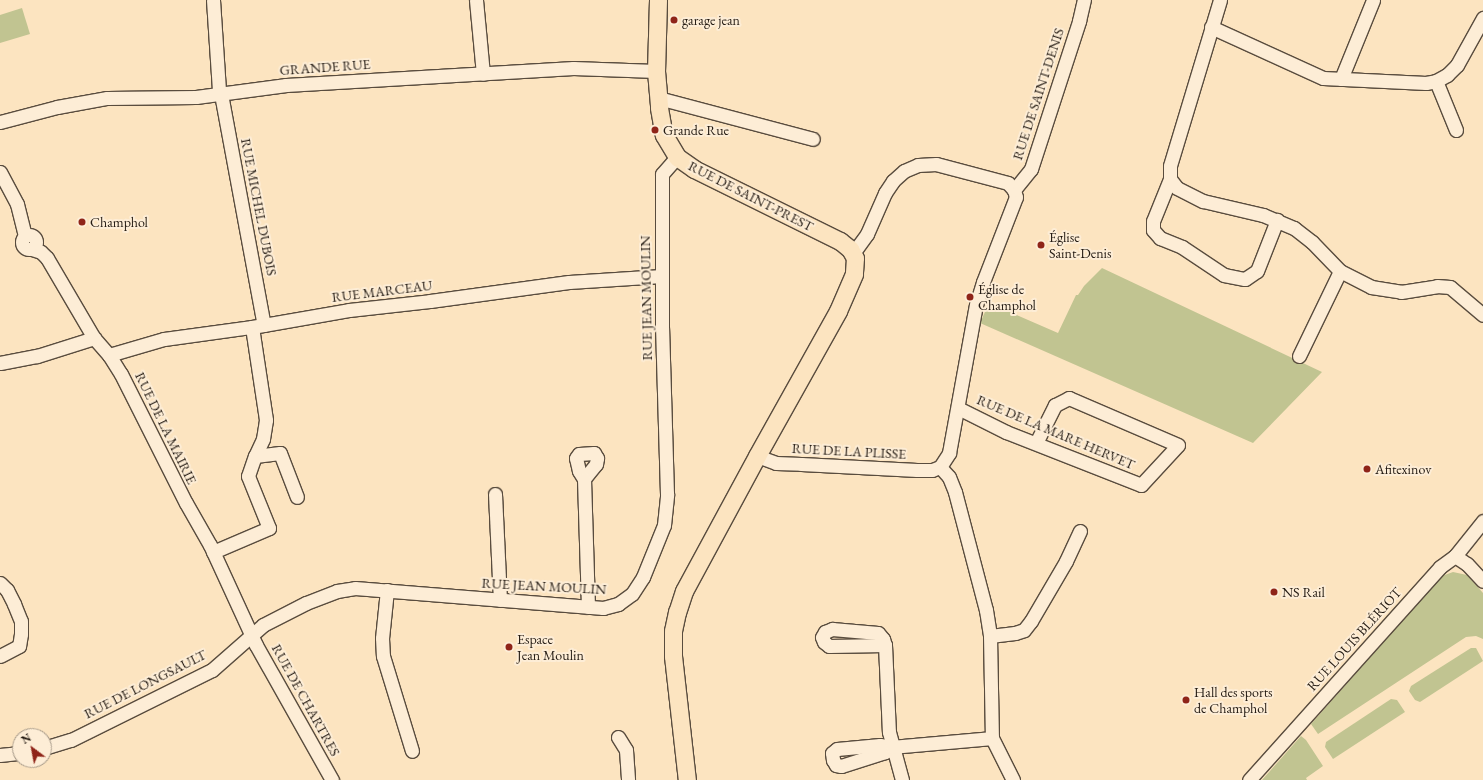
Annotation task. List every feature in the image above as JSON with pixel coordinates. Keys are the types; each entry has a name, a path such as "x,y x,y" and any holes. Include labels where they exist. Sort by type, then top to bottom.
{"main road":[{"name":"RUE DE SAINT-PREST","path":"658,0 656,71 658,98 664,135 677,157 694,169 815,228 840,242 853,253"},
{"path":"687,780 672,656 673,631 677,612 684,591 849,289 854,274 855,258 853,253"}],"street":[{"name":"RUE MICHEL DUBOIS","path":"213,0 219,90 221,94 258,326 266,420 263,439 248,476 269,528 213,552"},
{"path":"476,0 483,74"},
{"name":"RUE DE SAINT-DENIS","path":"1014,190 1031,169 1079,21 1084,0"},
{"path":"1220,0 1170,166 1170,179 1153,220 1153,230 1160,238 1182,247 1224,275 1244,279 1256,272 1277,220"},
{"path":"1340,79 1373,0"},
{"path":"1211,27 1323,78 1426,83 1436,81 1447,75 1457,65 1482,22"},
{"name":"GRANDE RUE","path":"0,122 57,107 107,98 196,97 286,85 573,68 656,71"},
{"path":"1436,81 1456,130"},
{"path":"658,98 813,139"},
{"name":"RUE JEAN MOULIN","path":"253,635 263,625 306,603 337,591 355,588 588,607 609,607 618,604 632,594 643,577 664,525 667,494 662,276 662,174 677,157"},
{"path":"853,253 867,234 893,181 904,171 918,165 936,164 1008,183 1014,190 1016,198 983,282 976,305 949,453 940,467 949,477 955,492 986,610 990,636 992,738 1013,780"},
{"name":"RUE DE LA MAIRIE","path":"0,172 17,204 25,235 22,240 22,246 27,249 41,252 47,258 94,338 109,355 121,374 186,503 213,552 253,635"},
{"path":"1170,179 1177,188 1203,202 1263,215 1301,232 1340,272 1371,288 1401,292 1437,286 1450,287 1483,315"},
{"path":"1299,356 1340,272"},
{"name":"RUE MARCEAU","path":"109,355 164,339 258,326 349,310 430,301 569,282 662,276"},
{"path":"0,363 37,356 94,338"},
{"name":"RUE DE LA MARE HERVET","path":"958,408 1006,432 1141,485 1178,445 1069,398 1055,405 1036,443"},
{"path":"255,456 280,453 297,497"},
{"name":"RUE DE LA PLISSE","path":"757,456 776,463 917,470 932,470 940,467"},
{"path":"584,479 588,607"},
{"path":"495,494 500,600"},
{"name":"RUE LOUIS BLÉRIOT","path":"1249,780 1440,567 1455,556 1483,521"},
{"path":"990,636 1015,633 1024,630 1031,621 1066,561 1080,531"},
{"path":"1455,556 1467,564 1483,581"},
{"path":"0,583 7,590 14,604 20,621 21,634 19,646 0,656"},
{"path":"387,590 382,638 383,656 412,751"},
{"name":"RUE DE LONGSAULT","path":"52,746 71,740 212,670 253,635"},
{"name":"RUE DE CHARTRES","path":"253,635 256,645 332,780"},
{"path":"885,645 889,732 902,780"},
{"path":"618,737 626,750 628,780"},
{"path":"892,747 992,738"},
{"path":"0,755 12,754"}],"green space":[{"path":"22,8 30,34 0,43 0,15"},
{"path":"1102,268 1322,372 1253,443 980,323 989,303 1058,333 1076,295 1078,295 1084,286"},
{"path":"1453,572 1467,575 1483,593 1483,639 1476,636 1466,637 1318,734 1311,724 1442,576"},
{"path":"1471,648 1476,648 1483,661 1420,702 1415,700 1409,691 1411,686"},
{"path":"1391,699 1397,700 1405,712 1333,759 1325,747 1326,742"},
{"path":"1301,736 1306,740 1323,766 1306,778 1307,780 1262,780"}],"place":[{"name":"garage jean","path":"674,20"},
{"name":"Grande Rue","path":"655,130"},
{"name":"Champhol","path":"82,222"},
{"name":"Église Saint-Denis","path":"1041,245"},
{"name":"Église de Champhol","path":"970,297"},
{"name":"Afitexinov","path":"1367,469"},
{"name":"NS Rail","path":"1274,592"},
{"name":"Espace Jean Moulin","path":"509,647"},
{"name":"Hall des sports de Champhol","path":"1186,700"}]}
